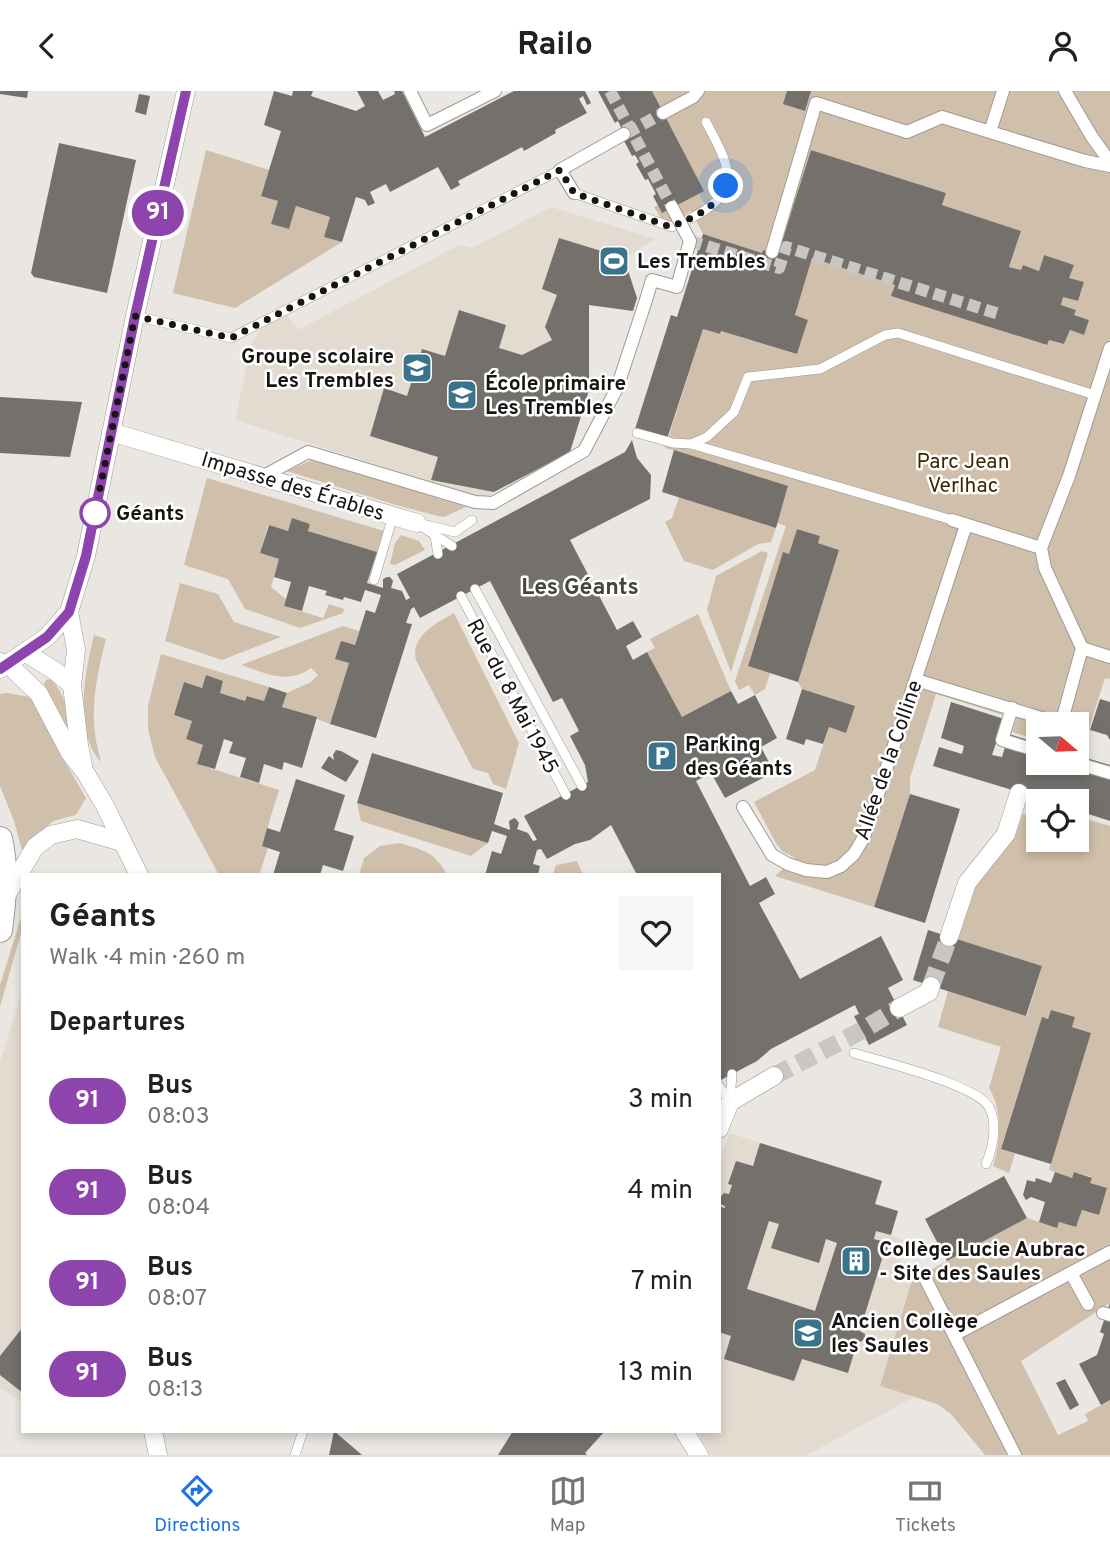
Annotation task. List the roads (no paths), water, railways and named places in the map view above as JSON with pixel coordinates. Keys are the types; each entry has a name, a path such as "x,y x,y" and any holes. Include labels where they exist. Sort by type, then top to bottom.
{"main road":[{"path":"0,839 4,871 0,930"}],"street":[{"path":"138,873 104,804 70,753 39,694 3,665 26,653 47,637 69,612 86,556 135,316 186,91"},
{"path":"410,91 427,125 495,91"},
{"path":"663,113 698,91"},
{"path":"990,132 1003,91"},
{"path":"1065,91 1110,164"},
{"path":"772,252 816,103 907,132 942,117 1085,161 1110,164"},
{"path":"574,193 560,170 624,134"},
{"path":"262,477 308,452 475,502 493,503 584,451 617,388 652,280 677,288 690,241 673,207"},
{"path":"916,680 1061,723 1082,648 1045,568 1041,548 1069,476 1110,348"},
{"name":"Impasse des Érables","path":"111,432 417,523"},
{"path":"952,520 1041,548"},
{"name":"Allée de la Colline","path":"743,807 772,855 788,864 806,870 827,872 841,866 854,854 864,837 966,524"},
{"path":"69,612 76,650 72,685 85,772"},
{"path":"1082,648 1110,657"},
{"path":"26,653 72,685"},
{"path":"1012,708 1002,740 1026,747"},
{"path":"1089,767 1110,773"},
{"path":"949,937 967,883 1006,834 1019,793"},
{"path":"77,829 104,804"},
{"path":"4,899 40,842 51,835 77,829 122,842"},
{"path":"899,1008 929,992 931,986"},
{"path":"721,1124 730,1102 775,1076"},
{"path":"954,1335 1110,1252"},
{"path":"1071,1273 1088,1304"},
{"path":"923,1274 1015,1455"},
{"path":"153,1433 158,1455"},
{"path":"685,1433 699,1455"}],"lane":[{"path":"574,193 671,227 700,214 721,195 726,186 727,172 706,122"},
{"path":"135,316 231,338 560,170"},
{"path":"691,443 706,437 734,412 748,377 820,369 885,335 898,333 1095,395"},
{"path":"637,433 673,443 691,443 952,520"},
{"path":"374,580 393,516"},
{"name":"Impasse des Érables","path":"417,523 455,532 472,520"},
{"path":"417,523 452,546"},
{"path":"435,536 438,554"},
{"name":"Rue du 8 Mai 1945","path":"475,589 582,786"},
{"name":"Rue du 8 Mai 1945","path":"461,596 566,795"},
{"path":"854,1053 955,1084 974,1093 989,1107 994,1127 992,1150 986,1164"},
{"path":"730,1102 732,1074"},
{"path":"721,1089 730,1102"},
{"path":"295,1455 302,1433"}],"tunnel":[{"path":"610,91 672,207"},
{"path":"627,133 663,113"},
{"path":"690,241 779,268 786,247 999,314"},
{"path":"931,986 949,937"},
{"path":"774,1076 899,1008"}],"place":[{"name":"Les Trembles","path":"614,261"},
{"name":"Groupe scolaire Les Trembles","path":"417,368"},
{"name":"École primaire Les Trembles","path":"462,395"},
{"name":"Géants","path":"95,513"},
{"name":"Parking des Géants","path":"662,756"},
{"name":"Collège Lucie Aubrac - Site des Saules","path":"856,1261"},
{"name":"Ancien Collège les Saules","path":"808,1333"}],"district":[{"name":"Les Géants","path":"580,586"}],"park label":[{"name":"Parc Jean Verlhac","path":"963,473"}]}
